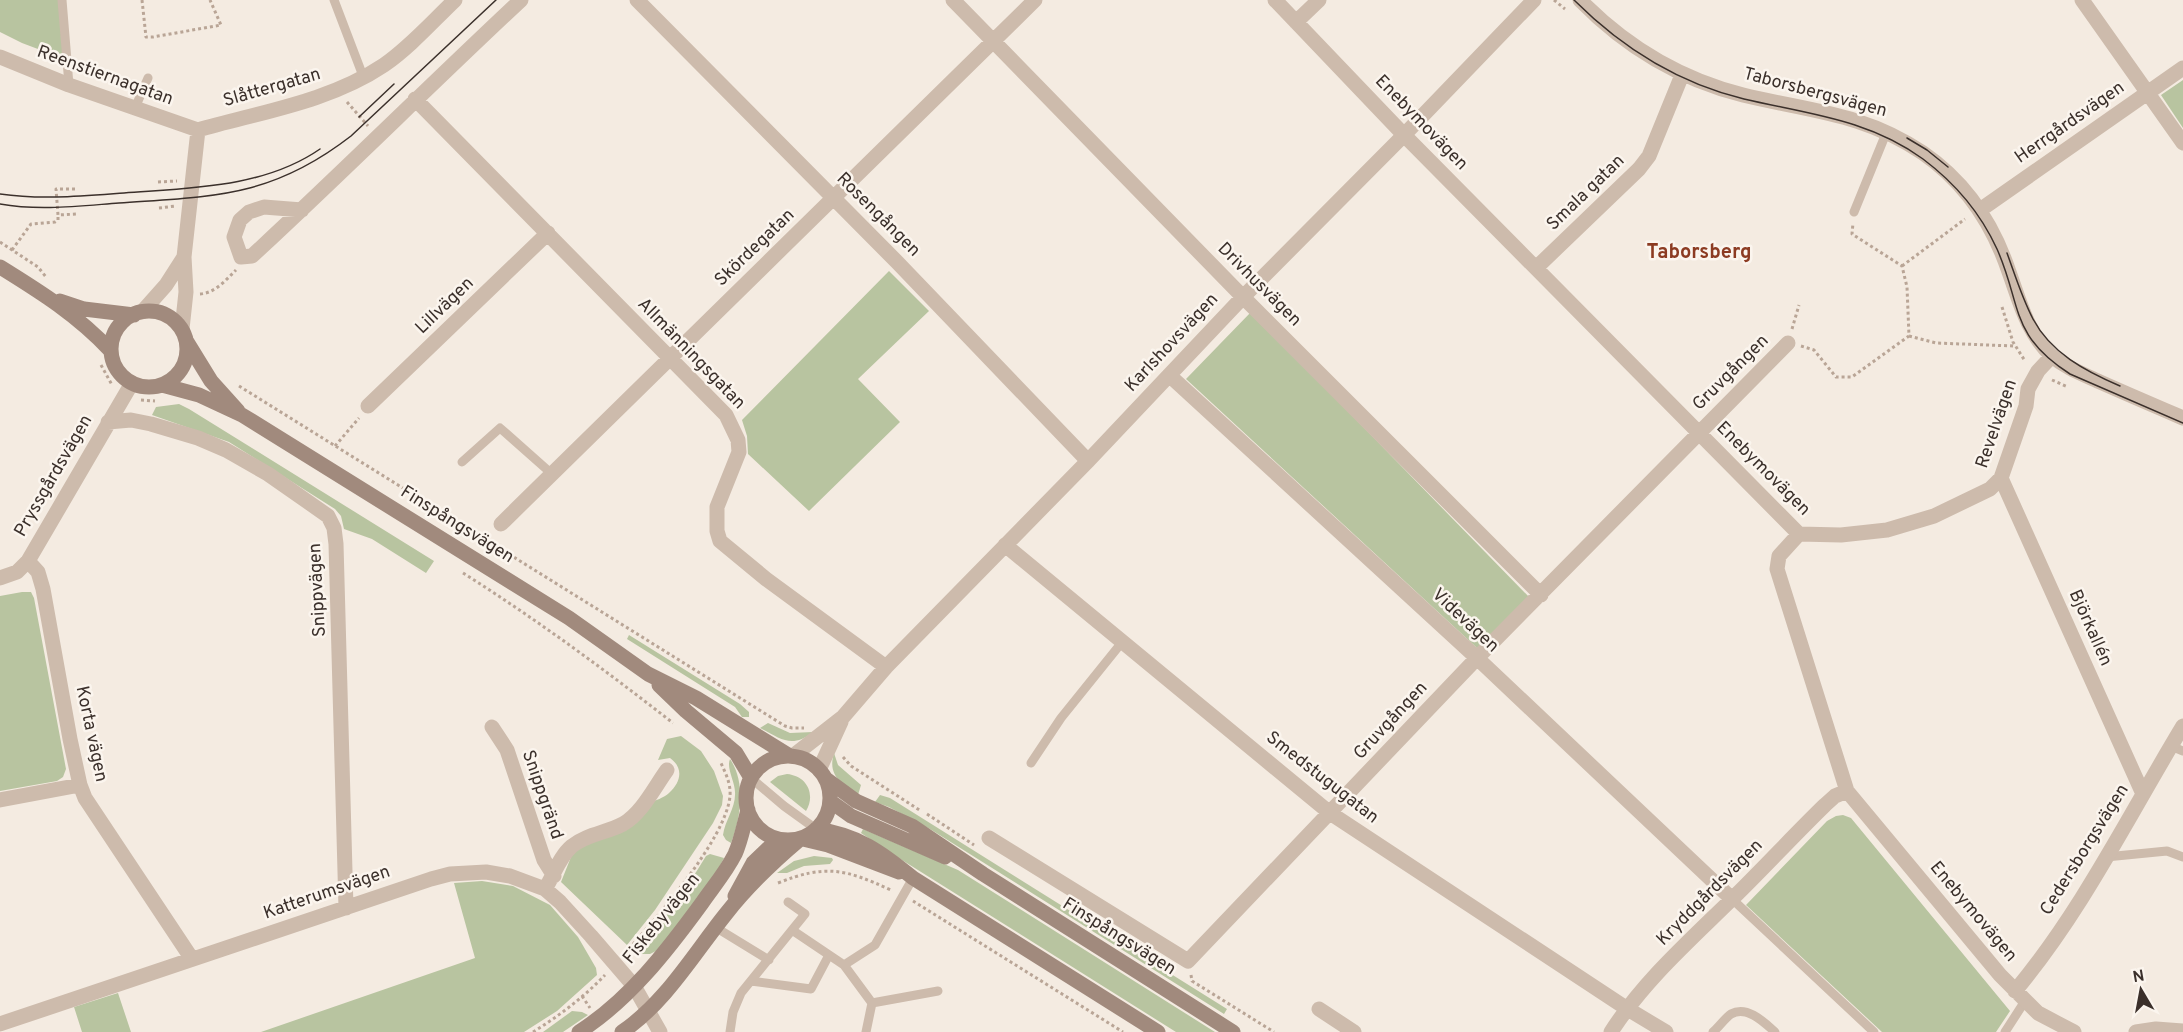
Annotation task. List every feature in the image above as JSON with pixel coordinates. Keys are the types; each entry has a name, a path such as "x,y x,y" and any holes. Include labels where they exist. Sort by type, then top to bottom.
{"main road":[{"path":"0,267 54,300 91,330 111,351 117,369 132,383 152,387 162,385 174,378 183,367 187,355 184,336 174,321 165,314 154,311 138,313 84,309 54,300"},
{"path":"111,351 115,334 122,322 138,313"},
{"name":"Finspångsvägen","path":"184,336 211,381 242,415"},
{"name":"Finspångsvägen","path":"162,385 199,395 242,415 569,618 648,674 696,698 790,756 812,763 847,797 912,826 983,874 1233,1032"},
{"name":"Finspångsvägen","path":"648,674 686,711 736,753 751,778"},
{"path":"790,756 766,762 751,778 746,800 748,810 757,825 778,839 801,839 828,845 913,878"},
{"path":"622,1032 649,1010 727,912 778,858 816,829 827,812 830,801 829,790 823,775"},
{"name":"Finspångsvägen","path":"830,801 851,816 983,874"},
{"name":"Fiskebyvägen","path":"579,1032 598,1020 634,986 678,936 723,874 735,853 748,810"},
{"path":"816,829 837,832 867,844 913,878 1158,1032"},
{"path":"727,912 753,863 778,839"}],"street":[{"name":"Slåttergatan","path":"198,130 299,103 363,76 383,65 416,38 455,0"},
{"path":"302,210 264,207 249,212 240,220 234,237 241,257 252,256 302,210 415,99 521,0"},
{"name":"Rosengången","path":"637,0 834,198 1088,461"},
{"name":"Drivhusvägen","path":"953,0 1243,297 1541,595"},
{"name":"Skördegatan","path":"501,524 1035,0"},
{"name":"Enebymovägen","path":"1275,0 1404,135 1799,534 1779,556 1777,569 1847,791 2020,996 2038,1013 2074,1032"},
{"path":"1296,22 1319,0"},
{"name":"Karlshovsvägen","path":"790,756 828,736 886,667 1534,0"},
{"name":"Taborsbergsvägen","path":"1580,0 1622,38 1646,55 1682,75 1742,95 1824,112 1887,131 1924,154 1946,171 1980,210 2001,249 2026,321 2052,356 2072,369 2183,418"},
{"path":"2082,0 2183,143"},
{"name":"Reenstiernagatan","path":"0,57 69,85 198,130"},
{"name":"Herrgårdsvägen","path":"1980,210 2183,68"},
{"name":"Smala gatan","path":"1537,267 1639,169 1649,156 1682,75"},
{"name":"Allmänningsgatan","path":"415,99 726,415 738,440 739,452 717,507 717,531 720,541 766,579 886,667"},
{"path":"184,336 186,292 184,257 198,130"},
{"name":"Lillvägen","path":"368,406 548,233"},
{"path":"138,313 166,285 184,257"},
{"name":"Gruvgången","path":"1188,962 1477,658 1788,343"},
{"name":"Revelvägen","path":"1799,534 1864,533 1912,523 1934,516 1978,496 2001,478 2026,406 2028,389 2038,372 2052,356"},
{"name":"Videvägen","path":"1169,375 1477,658 1732,899"},
{"name":"Pryssgårdsvägen","path":"0,578 17,572 28,561 132,383"},
{"name":"Snippvägen","path":"108,422 131,420 198,438 226,450 268,474 328,516 334,528 346,908"},
{"name":"Björkallén","path":"2001,478 2143,794"},
{"name":"Smedstugugatan","path":"1005,545 1330,813 1666,1032"},
{"name":"Korta vägen","path":"28,561 38,572 43,589 84,798 192,959"},
{"name":"Cedersborgsvägen","path":"2020,996 2143,794 2177,748 2183,726"},
{"name":"Snippgränd","path":"492,727 507,750 544,860 554,876"},
{"name":"Karlshovsvägen","path":"823,775 828,736"},
{"name":"Snippgränd","path":"545,889 554,876 562,857 572,846 584,838 623,824 636,814 666,770"},
{"path":"0,800 80,785"},
{"name":"Kryddgårdsvägen","path":"1611,1032 1626,1008 1678,951 1825,804 1835,796 1847,791"},
{"path":"989,838 1188,962"},
{"name":"Katterumsvägen","path":"0,1024 432,879 468,872 510,876 545,889 560,902 634,986 660,1032"},
{"path":"1319,1009 1354,1032"},
{"path":"2136,1032 2156,1029 2183,1031"}],"lane":[{"path":"62,0 69,85"},
{"path":"334,0 363,76"},
{"path":"135,108 148,78"},
{"path":"1854,212 1887,131"},
{"path":"462,462 500,428 552,474"},
{"path":"1031,763 1061,718 1123,641"},
{"path":"751,778 816,829"},
{"path":"2106,857 2167,851 2183,857"},
{"path":"844,965 875,945 913,878"},
{"path":"1732,899 1874,1032"},
{"path":"730,1032 741,993 806,914 788,902"},
{"path":"715,927 769,960"},
{"path":"792,930 844,965 872,1003 866,1032"},
{"path":"751,981 811,989 829,955"},
{"path":"872,1003 938,991"},
{"path":"2005,1032 2020,996"},
{"path":"1713,1032 1732,1014 1745,1011 1762,1020 1774,1032"}],"path":[{"path":"142,0 146,37 222,25 210,0"},
{"path":"1554,0 1568,10"},
{"path":"336,89 377,136"},
{"path":"158,182 178,181"},
{"path":"12,250 32,224 58,220 56,189 75,189"},
{"path":"159,208 177,206"},
{"path":"1854,212 1852,234 1902,266 1907,287 1909,336"},
{"path":"58,215 77,214"},
{"path":"1961,214 1969,224"},
{"path":"1902,266 1965,219"},
{"path":"0,242 38,267 50,280"},
{"path":"197,294 206,294 217,288 252,256"},
{"path":"2001,302 2015,346 2022,358 2038,372 2070,388"},
{"path":"1799,305 1788,343 1814,350 1836,377 1852,377 1909,336"},
{"path":"1909,336 1936,343 2015,346"},
{"path":"235,383 785,726 792,728 813,726 839,746 844,760 873,781"},
{"path":"335,446 368,406"},
{"path":"454,568 524,612 593,660 674,724"},
{"path":"533,1032 582,996 666,909 711,842 724,817 730,793 729,784 718,759"},
{"path":"776,883 813,871 840,870 869,880 903,895 1123,1032"},
{"path":"1188,962 1192,981 1274,1032"}],"green space":[{"path":"0,0 62,0 67,60 0,32"},
{"path":"2183,80 2183,128 2161,95"},
{"path":"889,271 929,311 858,379 900,422 809,511 748,454 747,436 742,420"},
{"path":"1251,312 1529,597 1477,648 1186,379"},
{"path":"179,404 434,561 426,573 372,539 344,529 341,516 335,509 229,442 152,415 156,407"},
{"path":"31,592 34,598 66,769 63,777 57,781 0,791 0,596"},
{"path":"629,635 740,704 749,712 749,717 742,717 735,707 627,639"},
{"path":"768,723 790,733 813,732 799,740 786,740 760,728"},
{"path":"681,736 701,751 714,771 723,796 722,805 713,823 655,910 627,945 561,882 571,857 577,849 673,789 679,775 677,766 670,758 658,760 667,739"},
{"path":"834,753 838,765 861,785 858,795 842,783 834,773 832,761"},
{"path":"730,759 735,768 740,789 739,812 731,843 723,835 735,798 735,788 729,767"},
{"path":"787,774 800,778 808,787 810,798 806,811 770,782 778,776"},
{"path":"880,795 890,798 1227,1009 1224,1014 930,829 875,802"},
{"path":"1843,815 1851,818 2010,1011 1996,1032 1882,1032 1746,905 1827,821"},
{"path":"863,829 958,870 1215,1032 1176,1032 886,850 861,833"},
{"path":"710,854 724,858 711,883 660,949 650,954 635,954 673,906 706,856"},
{"path":"814,856 833,860 830,864 804,866 787,873 777,873 794,861"},
{"path":"482,881 513,886 550,905 578,937 596,968 597,975 557,1011 524,1032 261,1032 475,958 454,883"},
{"path":"118,993 131,1032 82,1032 74,1007"},
{"path":"572,1011 588,1015 563,1032 543,1032"}],"tram line":[{"path":"0,204 59,207 213,195 267,183 294,172 351,136 496,0"},
{"path":"1574,0 1631,48 1652,62 1696,84 1744,99 1859,126 1881,135 1923,159 1956,188 1983,223 2005,269 2020,318 2036,346 2050,360 2070,374 2183,423"},
{"path":"359,117 394,84"},
{"path":"1907,138 1948,167"},
{"path":"0,194 31,197 78,196 174,190 225,184 275,172 320,149"},
{"path":"2007,253 2029,311 2049,342 2070,360 2120,386"}],"district":[{"name":"Taborsberg","path":"1699,253"}]}
